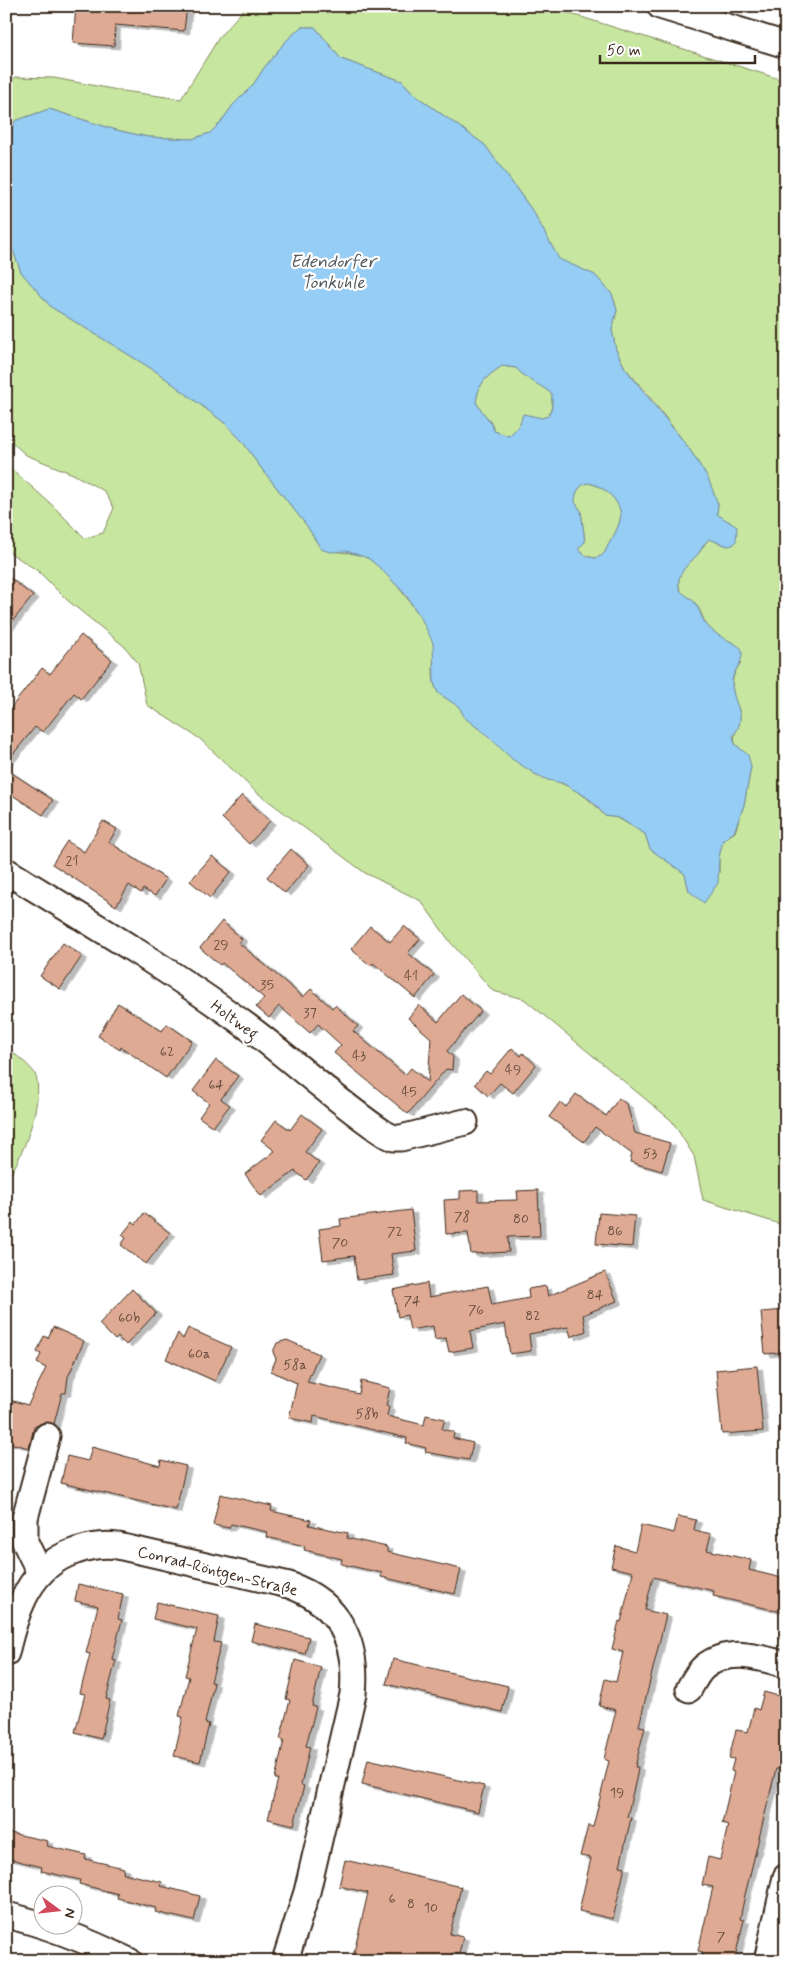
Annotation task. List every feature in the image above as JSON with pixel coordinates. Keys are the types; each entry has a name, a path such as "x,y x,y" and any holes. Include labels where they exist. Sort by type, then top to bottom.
{"street":[{"path":"660,6 724,16 786,45"},
{"name":"Holtweg","path":"6,871 137,951 216,1005 256,1033 385,1134 394,1138 401,1138 465,1122"},
{"path":"40,1573 25,1542 25,1518 46,1436"},
{"name":"Conrad-Röntgen-Straße","path":"6,1653 16,1615 23,1598 30,1585 40,1573 49,1565 71,1552 99,1546 118,1546 289,1585 313,1596 337,1618 352,1651 355,1672 354,1694 307,1892 286,1961"},
{"path":"689,1689 702,1668 723,1657 744,1655 786,1665"},
{"path":"766,1961 786,1877"},
{"path":"6,1915 49,1928 130,1961"}],"green space":[{"path":"263,6 343,6 352,13 368,6 546,6 786,81 786,1226 703,1200 694,1156 672,1121 524,999 493,991 451,943 421,901 365,873 255,791 200,739 147,705 138,663 124,646 67,600 38,571 6,550 6,464 51,504 85,538 103,533 114,508 104,491 73,474 26,455 6,437 6,215 9,239 21,272 51,307 157,372 226,424 243,442 307,526 321,549 365,557 383,570 394,582 423,621 433,642 433,677 436,689 442,696 459,706 469,721 532,772 540,777 559,782 575,790 605,816 618,818 645,834 650,849 685,874 689,891 719,873 719,857 723,840 735,832 744,805 751,767 734,740 740,716 734,698 732,682 741,663 734,643 721,637 710,628 693,601 681,591 679,581 684,568 709,539 728,546 730,522 717,514 718,504 698,462 688,447 625,368 616,350 612,330 617,310 612,294 595,275 559,260 534,213 485,145 415,95 402,81 341,59 315,27 301,27 285,42 253,85 233,105 221,122 210,133 192,139 148,137 116,130 49,109 15,121 6,144 6,83 16,77 54,78 123,91 181,99 220,36 244,9"},
{"path":"502,366 516,368 552,394 552,407 548,416 542,418 523,415 519,426 509,436 494,431 476,402 481,385 492,373"},
{"path":"587,483 606,491 616,502 621,514 617,528 605,552 595,558 584,554 578,549 585,542 581,511 574,502 577,491"},
{"path":"6,1047 33,1071 38,1084 35,1113 25,1145 6,1181"}],"water":[{"name":"Edendorfer Tonkuhle","path":"301,27 315,27 341,59 402,81 415,95 485,145 534,213 559,259 595,275 612,294 617,310 612,330 616,350 625,368 688,447 708,478 718,504 717,514 737,527 736,541 733,545 728,546 709,539 684,569 679,582 679,587 683,594 695,603 704,622 718,635 741,648 742,658 732,679 733,691 740,716 738,729 733,736 735,744 748,755 751,767 744,805 734,832 723,840 719,857 718,883 704,903 689,891 685,874 650,849 645,834 619,818 605,816 585,796 562,783 548,780 535,774 512,759 488,736 465,718 459,707 438,693 434,683 433,643 421,618 406,595 368,558 346,551 330,552 321,549 307,526 243,442 226,424 157,372 51,307 21,272 9,239 6,215 6,144 15,121 49,109 116,130 148,137 192,139 210,133 221,122 233,105 253,85 285,42","holes":["502,366 516,368 524,376 552,394 552,407 548,416 542,418 523,414 519,426 509,436 494,431 476,402 481,385 492,373","587,483 606,491 616,502 621,514 617,528 605,552 595,558 588,557 578,549 585,542 581,511 575,499 579,488"]}],"building":[{"path":"76,6 112,6 145,9 145,6 187,6 184,31 115,25 114,46 73,43"},
{"path":"6,575 33,596 6,629"},
{"path":"81,635 112,660 81,699 74,693 43,732 35,727 6,763 6,714 42,668 50,674"},
{"path":"6,769 53,800 43,815 6,791"},
{"path":"242,795 270,821 249,844 222,818"},
{"path":"103,821 117,829 109,842 166,879 155,896 143,889 141,893 129,885 116,906 52,864 67,841 84,852"},
{"path":"291,849 309,865 285,893 267,877"},
{"path":"212,856 231,872 210,898 190,881"},
{"path":"222,921 242,939 239,943 303,997 311,989 332,1008 335,1005 358,1026 353,1031 405,1075 411,1068 428,1082 431,1038 408,1018 419,1005 438,1022 461,994 481,1011 447,1051 453,1057 452,1070 446,1069 408,1114 334,1053 341,1045 318,1024 310,1033 279,1006 269,1018 256,1007 264,998 222,963 220,965 200,948"},
{"path":"370,926 390,942 404,926 420,939 408,953 434,975 415,998 373,963 371,966 351,949"},
{"path":"63,943 82,956 60,989 40,976"},
{"path":"118,1003 162,1031 167,1024 192,1041 166,1078 121,1047 120,1050 98,1036"},
{"path":"512,1048 521,1056 523,1053 536,1065 513,1093 500,1083 488,1096 475,1084 486,1071 490,1074"},
{"path":"216,1060 238,1076 221,1099 230,1105 213,1127 199,1117 209,1103 193,1091"},
{"path":"576,1094 606,1116 619,1098 627,1105 635,1133 670,1143 662,1171 630,1162 632,1154 595,1127 584,1142 549,1117 560,1102 566,1107"},
{"path":"302,1114 322,1129 305,1152 319,1163 306,1180 295,1171 261,1196 245,1174 275,1151 261,1140 276,1120 290,1130"},
{"path":"478,1190 478,1201 518,1200 517,1191 538,1190 540,1236 508,1237 509,1252 471,1254 468,1233 446,1234 444,1200 460,1199 460,1191"},
{"path":"411,1210 416,1251 391,1254 394,1275 357,1280 354,1256 323,1260 319,1229 341,1226 340,1219"},
{"path":"144,1213 170,1233 146,1264 121,1245 126,1238 122,1235 133,1221 136,1224"},
{"path":"599,1213 635,1216 632,1247 596,1244"},
{"path":"605,1272 617,1301 583,1315 586,1331 571,1337 568,1327 529,1334 531,1351 510,1354 505,1324 470,1331 473,1348 449,1352 446,1338 435,1340 433,1326 410,1330 407,1315 398,1317 393,1290 427,1283 429,1297 488,1286 492,1305 529,1298 528,1289 546,1286 548,1296"},
{"path":"132,1289 156,1313 126,1345 118,1337 115,1340 99,1324"},
{"path":"786,1310 786,1352 765,1354 761,1312"},
{"path":"53,1327 84,1341 68,1377 66,1393 62,1393 54,1424 44,1422 34,1427 29,1448 6,1442 6,1399 28,1405 46,1368 37,1363 41,1354 37,1352 44,1336 48,1338"},
{"path":"188,1328 231,1347 215,1381 166,1359 178,1333 183,1339"},
{"path":"287,1340 319,1354 307,1382 359,1394 361,1381 390,1388 386,1406 389,1407 387,1416 424,1425 426,1415 445,1419 442,1429 454,1432 453,1438 473,1443 469,1460 425,1452 426,1448 406,1443 407,1438 314,1416 313,1423 289,1418 297,1383 271,1371 276,1359 273,1352 277,1343"},
{"path":"757,1366 763,1431 722,1434 716,1370"},
{"path":"92,1447 160,1466 161,1460 186,1466 176,1510 61,1483 67,1456 88,1461"},
{"path":"220,1494 272,1506 271,1511 311,1520 309,1525 348,1533 347,1538 387,1547 387,1552 461,1569 455,1594 381,1577 382,1573 341,1564 342,1559 304,1550 305,1546 266,1537 267,1532 231,1524 229,1528 213,1525"},
{"path":"678,1516 696,1520 694,1530 711,1534 707,1550 751,1560 749,1570 786,1579 786,1613 713,1596 714,1591 653,1577 645,1610 666,1615 639,1726 645,1727 635,1767 638,1767 637,1775 627,1817 631,1818 620,1866 625,1867 613,1919 579,1911 591,1858 580,1856 588,1826 593,1827 609,1761 604,1759 616,1710 599,1706 605,1679 616,1682 623,1652 612,1649 619,1621 621,1622 633,1572 611,1567 616,1546 635,1551 641,1525 674,1533"},
{"path":"78,1584 123,1594 118,1619 122,1620 112,1659 116,1660 106,1699 110,1700 101,1739 75,1732 85,1694 80,1693 90,1654 86,1653 98,1606 75,1601"},
{"path":"157,1602 219,1616 214,1642 221,1643 211,1682 214,1683 205,1723 209,1724 200,1762 174,1756 183,1717 179,1716 189,1677 185,1676 197,1629 153,1619"},
{"path":"255,1624 309,1637 305,1654 251,1641"},
{"path":"393,1659 508,1686 502,1712 386,1684"},
{"path":"295,1660 321,1667 312,1706 316,1707 306,1746 310,1747 301,1785 304,1786 294,1825 268,1819 278,1779 275,1779 284,1740 280,1739 290,1700 286,1699"},
{"path":"764,1692 786,1698 786,1739 779,1769 776,1769 745,1895 740,1919 744,1920 734,1961 701,1961 703,1952 698,1951 713,1887 702,1885 708,1857 720,1860 728,1825 722,1823 734,1772 731,1771 734,1759 729,1758 736,1730 748,1732 754,1708 759,1710"},
{"path":"368,1759 484,1786 478,1812 362,1784"},
{"path":"6,1832 48,1841 47,1846 86,1855 85,1859 124,1868 123,1873 162,1882 161,1886 200,1896 194,1921 155,1912 156,1908 117,1898 118,1894 79,1884 80,1880 41,1871 42,1867 6,1858"},
{"path":"345,1860 461,1887 450,1934 463,1937 459,1954 452,1953 451,1961 352,1961 368,1893 339,1886"}]}
